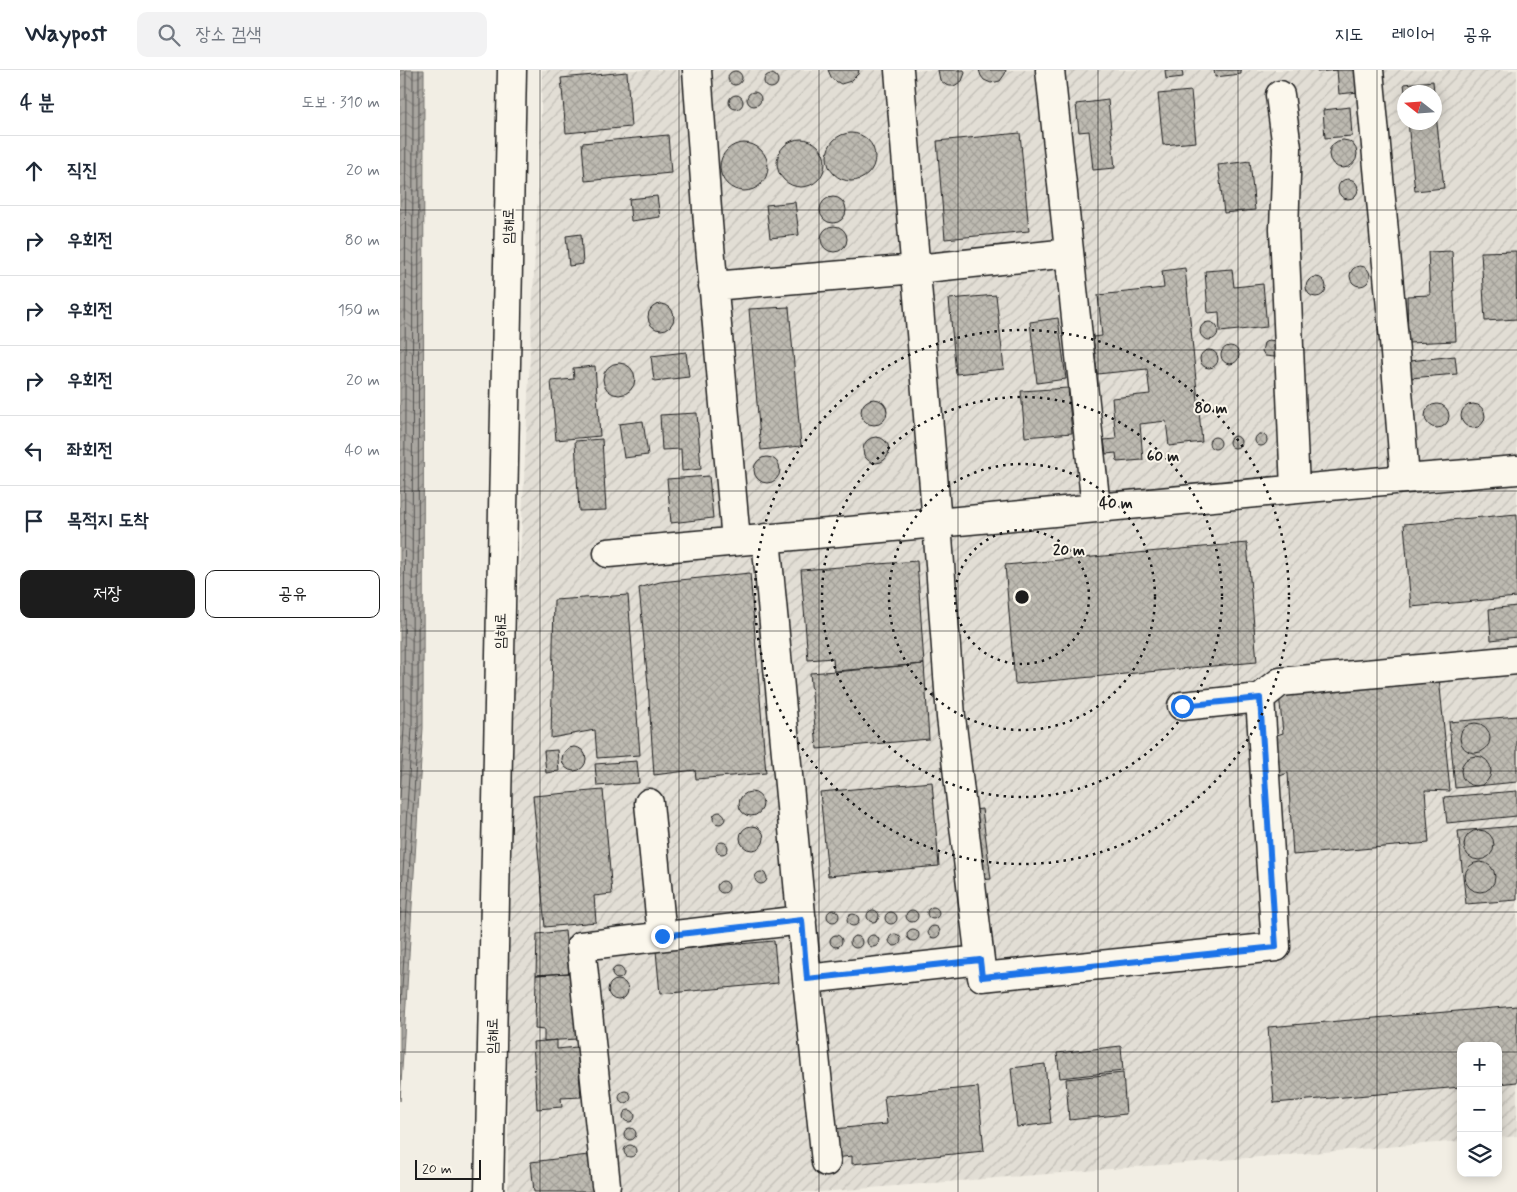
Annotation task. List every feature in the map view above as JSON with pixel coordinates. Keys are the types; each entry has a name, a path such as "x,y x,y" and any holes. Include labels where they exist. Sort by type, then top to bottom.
{"street":[{"name":"임해로","path":"489,1192 512,70"},
{"path":"697,70 713,286 736,542"},
{"path":"899,70 937,523 951,717 982,977 1276,947 1260,698"},
{"path":"1050,70 1096,508"},
{"path":"1369,70 1394,330 1405,479"},
{"path":"1280,95 1287,148 1284,228 1296,489"},
{"path":"713,286 916,269 1069,253"},
{"path":"608,553 1517,470"},
{"path":"766,538 826,1162"},
{"path":"1182,706 1260,698 1280,682 1517,660"},
{"path":"650,803 662,936"},
{"path":"606,1184 581,946 802,920"},
{"path":"807,979 980,960"}],"shaded area":[{"path":"542,70 1517,70 1517,1136 1502,1138 1502,1042 1457,1042 1457,1141 820,1192 508,1192 508,809 540,150"}],"water":[{"path":"400,70 424,70 423,728 400,1101"}],"building":[{"path":"828,70 859,70 858,74 851,81 841,84 832,79"},
{"path":"938,70 964,70 965,73 962,81 954,86 950,86 940,80"},
{"path":"979,70 1006,70 1000,81 991,83 984,80"},
{"path":"1165,70 1182,70 1183,77 1166,79"},
{"path":"1214,70 1241,70 1241,74 1215,77"},
{"path":"1317,70 1337,70 1317,72"},
{"path":"1337,70 1357,70 1359,92 1339,94"},
{"path":"732,71 738,71 742,78 738,85 732,85 728,81 728,75"},
{"path":"627,72 631,127 566,133 561,78"},
{"path":"768,74 774,74 778,81 774,88 768,88 764,84 764,78"},
{"path":"1433,81 1433,85 1404,85"},
{"path":"1191,91 1196,142 1163,145 1158,94"},
{"path":"751,92 757,92 761,99 757,106 751,106 747,102 747,96"},
{"path":"733,95 739,95 743,102 739,109 733,109 729,105 729,99"},
{"path":"1108,100 1115,168 1093,170 1089,131 1079,132 1076,104"},
{"path":"1350,107 1352,136 1325,138 1323,110"},
{"path":"1409,130 1438,130 1444,188 1415,191"},
{"path":"846,133 856,133 868,140 875,152 875,162 868,174 856,181 846,181 838,177 831,170 827,162 827,152 831,144 838,137"},
{"path":"1020,133 1029,231 945,239 937,141"},
{"path":"668,135 671,173 585,181 582,143"},
{"path":"796,139 806,139 818,146 825,158 825,168 818,180 806,187 796,187 788,183 781,176 777,168 777,158 781,150 788,143"},
{"path":"1343,140 1353,144 1357,154 1353,164 1343,168 1333,164 1329,154 1333,144"},
{"path":"739,143 749,143 761,150 768,162 768,172 761,184 749,191 739,191 731,187 724,180 720,172 720,162 724,154 731,147"},
{"path":"1250,161 1255,210 1224,213 1218,165"},
{"path":"1348,179 1355,182 1358,189 1355,196 1348,199 1341,196 1338,189 1341,182"},
{"path":"657,196 660,217 631,221 629,199"},
{"path":"833,197 842,201 846,210 842,219 833,223 824,219 820,210 824,201"},
{"path":"795,202 799,235 770,238 766,205"},
{"path":"834,226 843,230 847,239 843,248 834,252 825,248 821,239 825,230"},
{"path":"581,234 583,264 569,266 566,236"},
{"path":"1452,251 1456,341 1408,343 1407,296 1430,295 1428,252"},
{"path":"1516,251 1517,319 1485,321 1481,252"},
{"path":"1360,266 1367,269 1370,276 1367,283 1360,286 1353,283 1350,276 1353,269"},
{"path":"1185,268 1202,442 1169,446 1166,421 1140,424 1143,460 1117,462 1116,453 1106,454 1104,440 1116,439 1112,398 1150,394 1147,369 1097,374 1093,337 1102,336 1098,295 1164,288 1162,271"},
{"path":"1232,269 1234,287 1263,284 1267,327 1220,332 1219,312 1208,313 1205,271"},
{"path":"1316,277 1323,280 1326,287 1323,294 1316,297 1309,294 1306,287 1309,280"},
{"path":"996,295 1004,369 956,374 949,299"},
{"path":"661,304 670,308 674,317 670,326 661,330 652,326 648,317 652,308"},
{"path":"789,307 801,446 761,450 749,309"},
{"path":"1058,318 1066,379 1037,383 1030,322"},
{"path":"1209,322 1215,325 1218,331 1215,337 1209,340 1203,337 1200,331 1203,325"},
{"path":"1269,340 1275,341 1277,356 1265,356 1262,351 1264,343"},
{"path":"1230,346 1236,349 1239,355 1236,361 1230,364 1224,361 1221,355 1224,349"},
{"path":"1209,350 1215,353 1218,359 1215,365 1209,368 1203,365 1200,359 1203,353"},
{"path":"686,352 689,377 654,381 651,356"},
{"path":"1455,356 1457,374 1410,378 1409,361"},
{"path":"619,363 631,367 635,379 631,391 619,395 607,391 603,379 607,367"},
{"path":"595,366 600,436 556,440 551,381 574,379 573,368"},
{"path":"1068,388 1072,433 1025,437 1021,391"},
{"path":"874,399 883,403 887,412 883,421 874,425 865,421 861,412 865,403"},
{"path":"1437,404 1446,407 1449,416 1446,425 1437,428 1428,425 1425,416 1428,407"},
{"path":"1473,404 1482,407 1485,416 1482,425 1473,428 1464,425 1461,416 1464,407"},
{"path":"697,413 701,469 682,471 681,449 662,450 660,415"},
{"path":"643,421 648,455 624,458 619,424"},
{"path":"1261,434 1267,440 1261,446 1255,440"},
{"path":"1235,436 1241,442 1235,448 1229,442"},
{"path":"876,437 885,441 889,450 885,459 876,463 867,459 863,450 867,441"},
{"path":"1215,437 1221,443 1215,449 1209,443"},
{"path":"602,439 606,510 579,511 575,441"},
{"path":"767,457 776,461 780,470 776,479 767,483 758,479 754,470 758,461"},
{"path":"709,476 713,518 671,523 667,479"},
{"path":"1517,514 1517,597 1411,607 1404,524"},
{"path":"1247,543 1257,662 1015,684 1005,565"},
{"path":"917,561 924,664 834,672 833,658 808,660 801,570"},
{"path":"750,573 766,773 696,779 695,770 654,775 639,588 660,582"},
{"path":"628,595 640,755 597,758 595,730 551,738 554,600"},
{"path":"1517,606 1517,637 1491,640 1489,609"},
{"path":"924,664 929,739 817,749 810,673"},
{"path":"1439,677 1450,791 1425,790 1429,843 1293,855 1288,773 1277,777 1274,736 1283,733 1279,694"},
{"path":"1517,716 1517,782 1455,788 1449,722"},
{"path":"1475,723 1481,724 1489,732 1489,744 1481,752 1475,753 1469,752 1461,744 1460,738 1461,732 1469,724"},
{"path":"574,747 582,751 586,759 582,767 574,771 566,767 562,759 566,751"},
{"path":"557,750 559,771 546,773 544,751"},
{"path":"1476,756 1482,757 1490,765 1490,777 1482,785 1476,786 1470,785 1462,777 1461,771 1462,765 1470,757"},
{"path":"637,761 639,783 597,786 595,764"},
{"path":"932,782 939,866 828,876 820,792"},
{"path":"603,790 612,894 594,896 596,922 545,927 533,796"},
{"path":"1517,791 1517,816 1447,823 1444,797"},
{"path":"751,792 759,796 763,804 759,812 751,816 743,812 739,804 743,796"},
{"path":"982,809 991,879 972,881 964,811"},
{"path":"719,812 725,818 719,824 713,818"},
{"path":"752,826 760,830 764,838 760,846 752,850 744,846 740,838 744,830"},
{"path":"1517,826 1517,900 1466,904 1458,831"},
{"path":"1479,830 1485,831 1493,839 1493,851 1485,859 1479,860 1473,859 1465,851 1464,845 1465,839 1473,831"},
{"path":"722,842 728,848 722,854 716,848"},
{"path":"1480,862 1486,863 1494,871 1494,883 1486,891 1480,892 1474,891 1466,883 1465,877 1466,871 1474,863"},
{"path":"761,872 767,878 761,884 755,878"},
{"path":"723,881 729,887 723,893 717,887"},
{"path":"933,907 939,913 933,919 927,913"},
{"path":"833,910 839,916 833,922 827,916"},
{"path":"873,910 879,916 873,922 867,916"},
{"path":"912,910 918,916 912,922 906,916"},
{"path":"891,912 897,918 891,924 885,918"},
{"path":"853,914 859,920 853,926 847,920"},
{"path":"934,926 940,932 934,938 928,932"},
{"path":"913,929 919,935 913,941 907,935"},
{"path":"565,931 569,973 536,975 537,934"},
{"path":"895,934 901,940 895,946 889,940"},
{"path":"836,935 842,941 836,947 830,941"},
{"path":"873,935 879,941 873,947 867,941"},
{"path":"856,936 862,942 856,948 850,942"},
{"path":"774,941 778,983 660,994 656,951"},
{"path":"618,967 624,973 618,979 612,973"},
{"path":"569,973 577,1039 544,1041 544,1030 535,1029 536,975"},
{"path":"618,980 625,983 628,990 625,997 618,1000 611,997 608,990 611,983"},
{"path":"1517,1006 1517,1082 1502,1084 1502,1042 1457,1042 1457,1087 1274,1103 1268,1027"},
{"path":"557,1040 557,1049 577,1047 581,1097 561,1098 562,1107 537,1109 533,1042"},
{"path":"1121,1046 1123,1071 1060,1078 1057,1053"},
{"path":"1045,1064 1051,1123 1017,1127 1011,1068"},
{"path":"1123,1073 1126,1114 1069,1120 1066,1079"},
{"path":"978,1087 984,1151 852,1164 852,1156 835,1158 833,1129 887,1124 884,1096"},
{"path":"625,1091 631,1097 625,1103 619,1097"},
{"path":"629,1110 635,1116 629,1122 623,1116"},
{"path":"630,1128 636,1134 630,1140 624,1134"},
{"path":"630,1145 636,1151 630,1157 624,1151"},
{"path":"588,1155 593,1192 534,1192 531,1162"}],"route":[{"path":"662,936 802,920 807,979 980,960 982,977 1276,947 1260,698 1182,706"}]}
